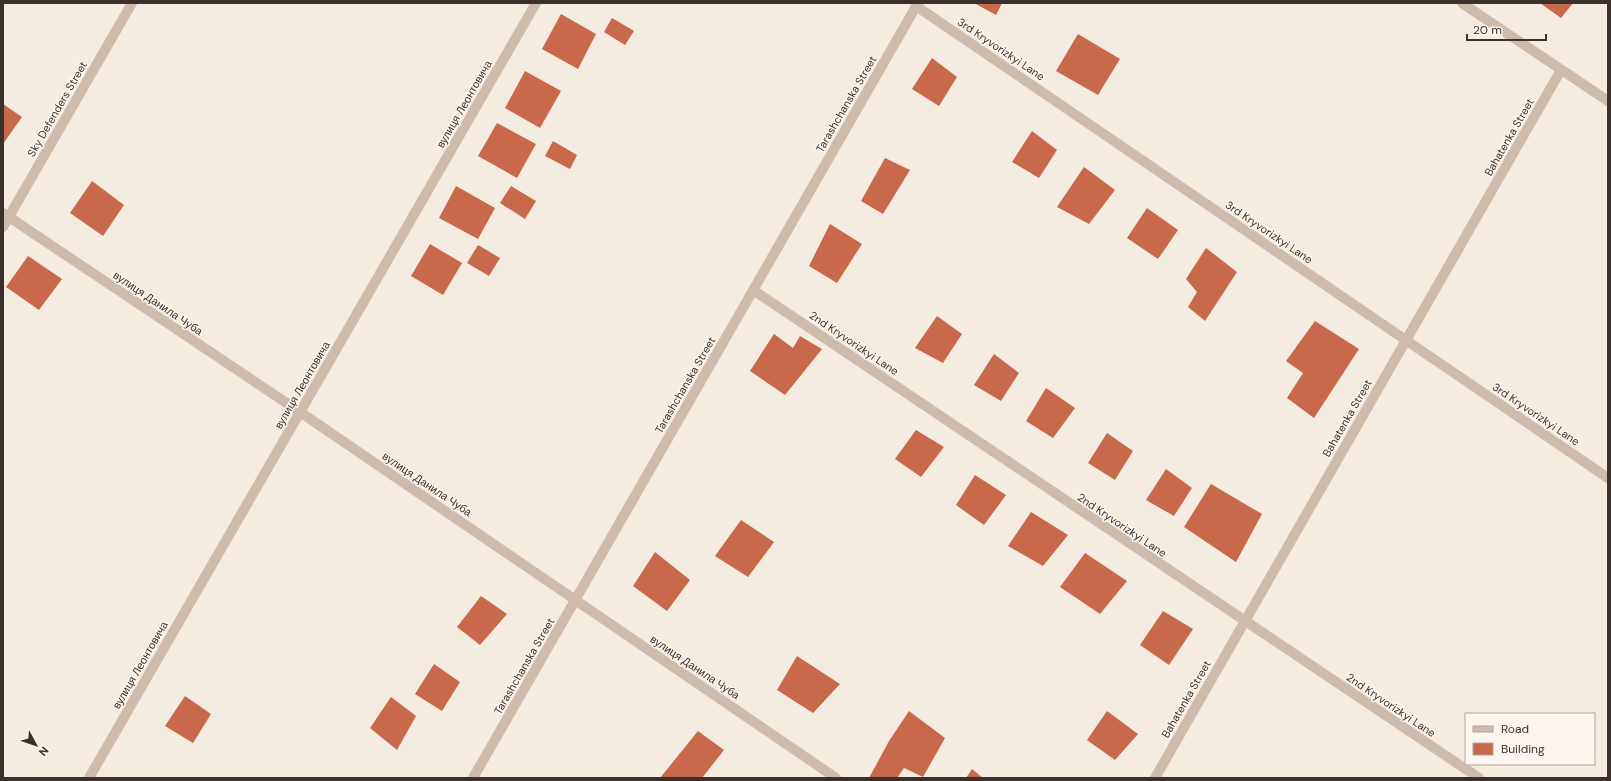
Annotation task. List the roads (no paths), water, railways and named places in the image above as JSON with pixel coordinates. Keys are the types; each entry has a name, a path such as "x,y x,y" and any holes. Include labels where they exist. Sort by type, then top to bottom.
{"street":[{"name":"Sky Defenders Street","path":"3,227 6,215 132,3"},
{"name":"вулиця Леонтовича","path":"89,778 536,3"},
{"path":"1462,3 1608,101"},
{"name":"Tarashchanska Street","path":"473,778 917,4"},
{"name":"3rd Kryvorizkyi Lane","path":"917,4 1608,478"},
{"name":"Bahatenka Street","path":"1155,778 1561,70"},
{"name":"вулиця Данила Чуба","path":"6,215 300,412 836,778"},
{"name":"2nd Kryvorizkyi Lane","path":"753,290 1244,622 1479,778"}]}
